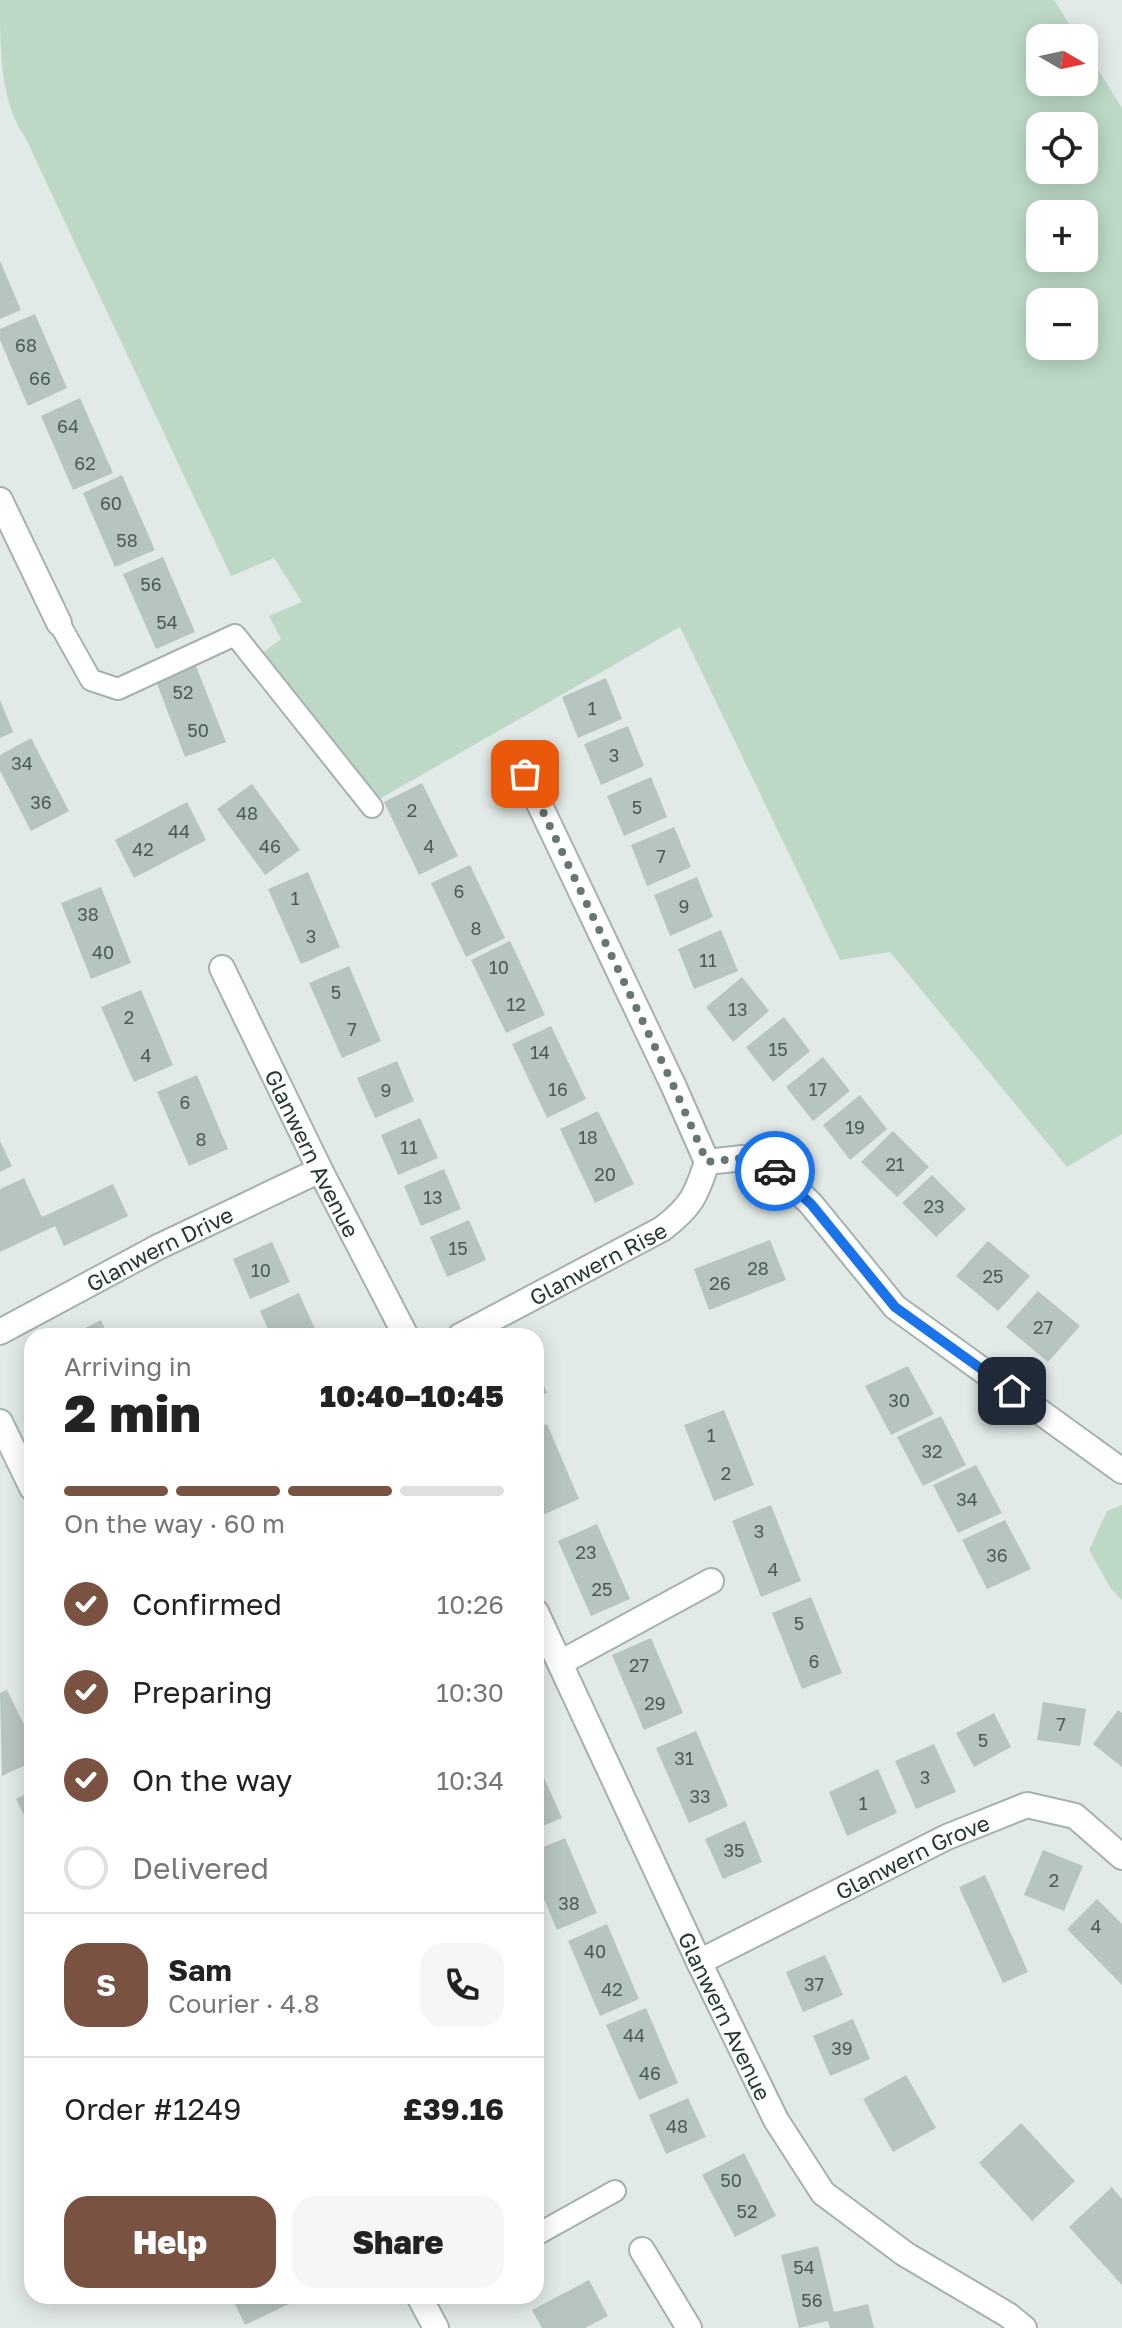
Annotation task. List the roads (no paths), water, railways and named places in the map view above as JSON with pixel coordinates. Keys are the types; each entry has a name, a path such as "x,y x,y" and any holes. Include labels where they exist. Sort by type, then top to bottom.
{"street":[{"path":"0,500 59,623"},
{"path":"525,774 707,1162 743,1158 778,1172 811,1204 895,1307 1122,1471"},
{"name":"Glanwern Avenue","path":"222,968 320,1170 402,1328"},
{"name":"Glanwern Rise","path":"475,1328 662,1229 685,1212 707,1162"},
{"name":"Glanwern Drive","path":"0,1332 158,1247 320,1170"},
{"path":"0,1422 24,1472"},
{"path":"560,1663 711,1581"},
{"name":"Glanwern Avenue","path":"544,1629 780,2129 823,2193 905,2254 1008,2315 1024,2328"},
{"name":"Glanwern Grove","path":"699,1962 947,1837 1027,1805 1075,1816 1122,1857"},
{"path":"642,2250 689,2328"},
{"path":"425,2304 436,2328"}],"lane":[{"path":"59,623 91,680 118,689 235,635 372,807"},
{"path":"544,2231 615,2191"}]}
